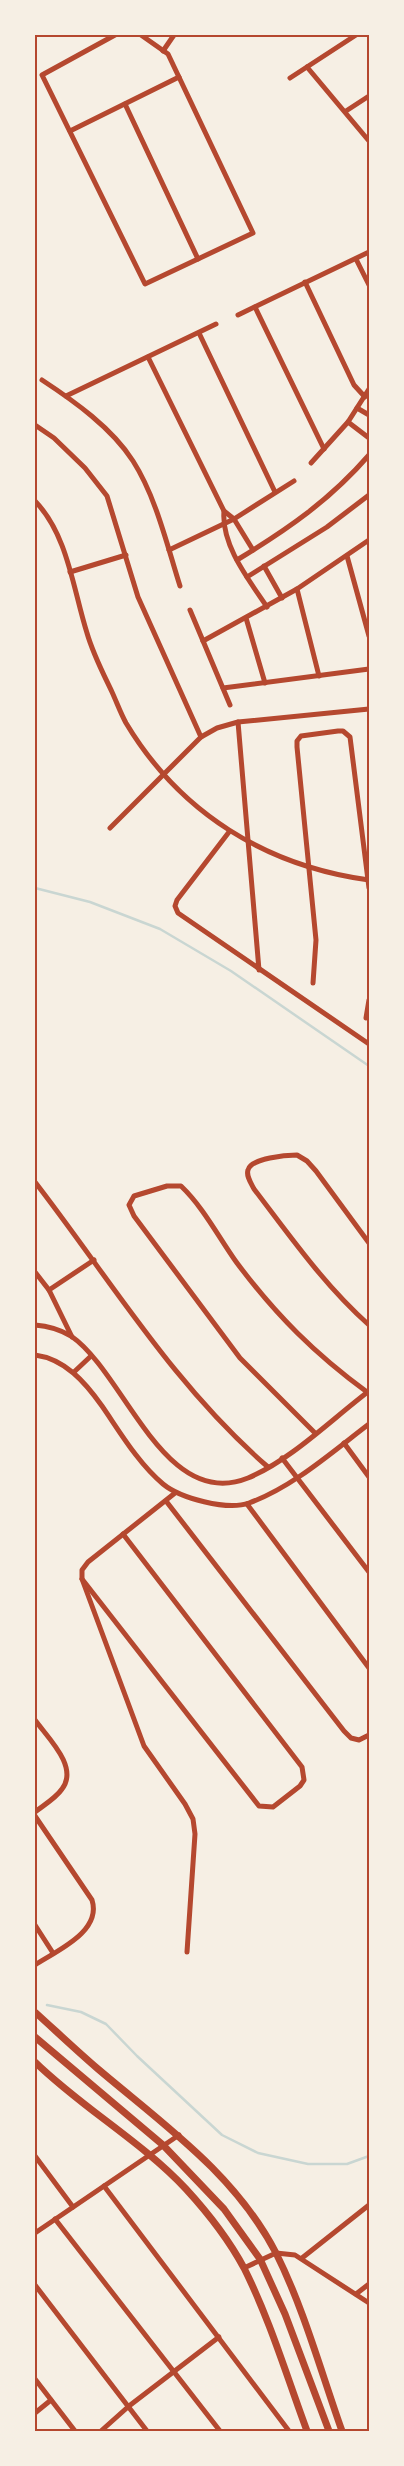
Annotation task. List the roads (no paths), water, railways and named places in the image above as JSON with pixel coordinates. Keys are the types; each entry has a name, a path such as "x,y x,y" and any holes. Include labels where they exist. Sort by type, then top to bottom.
{"street":[{"path":"115,35 42,75 145,284 253,233 168,54 141,35"},
{"path":"150,41 154,35"},
{"path":"163,51 174,35"},
{"path":"290,78 356,35"},
{"path":"307,66 369,141"},
{"path":"70,131 179,77"},
{"path":"346,111 369,96"},
{"path":"125,104 198,259"},
{"path":"238,315 369,252"},
{"path":"356,259 369,285"},
{"path":"305,282 354,385 365,397"},
{"path":"255,307 324,450"},
{"path":"66,396 216,324"},
{"path":"199,333 275,492"},
{"path":"148,357 224,511 234,519 254,550"},
{"path":"42,380 66,396 117,440 132,460 144,481 180,586"},
{"path":"311,463 348,422 369,389"},
{"path":"357,408 369,415"},
{"path":"348,422 369,438"},
{"path":"35,425 54,438 85,468 107,496 138,597 201,737"},
{"path":"237,560 320,505 351,476 369,455"},
{"path":"169,550 234,519 294,481"},
{"path":"247,577 327,527 369,495"},
{"path":"35,500 56,530 87,634 98,664 125,722 140,746 164,775 191,803 229,832 308,867 369,880"},
{"path":"224,511 223,525 237,560 267,607"},
{"path":"203,642 297,589 369,540"},
{"path":"70,572 126,555"},
{"path":"347,556 369,636"},
{"path":"264,566 282,598"},
{"path":"297,589 320,676"},
{"path":"190,610 230,705"},
{"path":"246,618 265,682"},
{"path":"223,688 369,669"},
{"path":"110,828 201,737 217,728 238,722 369,709"},
{"path":"238,722 259,970"},
{"path":"313,983 316,940 297,741 301,736 343,731 352,742 369,888"},
{"path":"229,832 179,897 175,906 181,916 369,1044"},
{"path":"366,1018 369,1000"},
{"path":"369,1243 308,1161 297,1155 287,1155 259,1161 252,1164 248,1170 248,1177 254,1188 302,1252 341,1300 369,1325"},
{"path":"35,1182 150,1337 205,1406 236,1440 268,1467"},
{"path":"35,1325 58,1329 72,1337 91,1356 148,1433 183,1471 198,1478 216,1482 234,1482 248,1478 268,1467 315,1433 368,1391 312,1350 290,1327 238,1264 196,1203 181,1186 167,1186 134,1196 129,1209 186,1289 240,1358 315,1433"},
{"path":"49,1290 94,1260"},
{"path":"35,1272 49,1290 72,1337"},
{"path":"35,1355 56,1361 74,1372 96,1397 148,1468 175,1493 212,1502 247,1504 298,1476 369,1424"},
{"path":"74,1372 91,1356"},
{"path":"344,1443 369,1476"},
{"path":"282,1458 298,1476 369,1572"},
{"path":"175,1493 88,1562 82,1570 82,1579 144,1746 181,1797 193,1819 196,1834 187,1952"},
{"path":"166,1501 344,1731 352,1738 359,1740 369,1735"},
{"path":"247,1504 369,1668"},
{"path":"82,1579 259,1806 273,1807 300,1786 304,1780 302,1767 123,1534"},
{"path":"35,1720 67,1768 66,1784 61,1791 35,1812"},
{"path":"35,1816 92,1900 94,1917 83,1933 35,1965"},
{"path":"35,1925 53,1953"},
{"path":"35,2013 97,2068 179,2135 227,2183 252,2216 276,2253 294,2295 342,2431"},
{"path":"35,2038 163,2145 224,2208 260,2259 285,2314 329,2431"},
{"path":"35,2062 86,2107 148,2155 184,2188 206,2212 244,2268 264,2315 307,2431"},
{"path":"35,2233 179,2135"},
{"path":"35,2156 74,2207"},
{"path":"104,2186 289,2431"},
{"path":"302,2258 369,2205"},
{"path":"55,2219 220,2431"},
{"path":"244,2268 276,2253 286,2253 302,2258 369,2303"},
{"path":"356,2294 369,2284"},
{"path":"35,2285 147,2431"},
{"path":"101,2431 129,2406 219,2338"},
{"path":"35,2379 75,2431"},
{"path":"35,2413 51,2400"}],"waterway":[{"path":"35,888 90,902 160,929 231,971 369,1066"},
{"path":"47,2005 81,2012 106,2024 137,2056 222,2135 258,2153 308,2164 347,2164 369,2156"}]}
